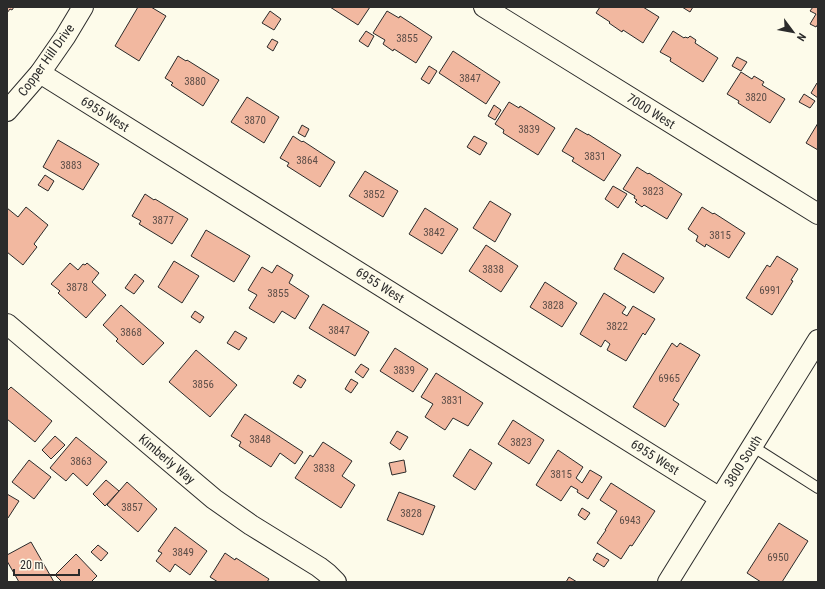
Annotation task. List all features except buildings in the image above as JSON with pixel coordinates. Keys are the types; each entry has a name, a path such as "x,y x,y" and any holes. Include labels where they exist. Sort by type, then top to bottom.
{"street":[{"name":"Copper Hill Drive","path":"7,111 40,73 84,7"},
{"name":"7000 West","path":"484,7 818,214"},
{"name":"6955 West","path":"40,73 720,498"},
{"name":"Kimberly Way","path":"7,324 214,499 319,567 336,582"},
{"name":"3800 South","path":"672,581 720,498 818,340"}],"lane":[{"path":"752,446 818,488"}]}
